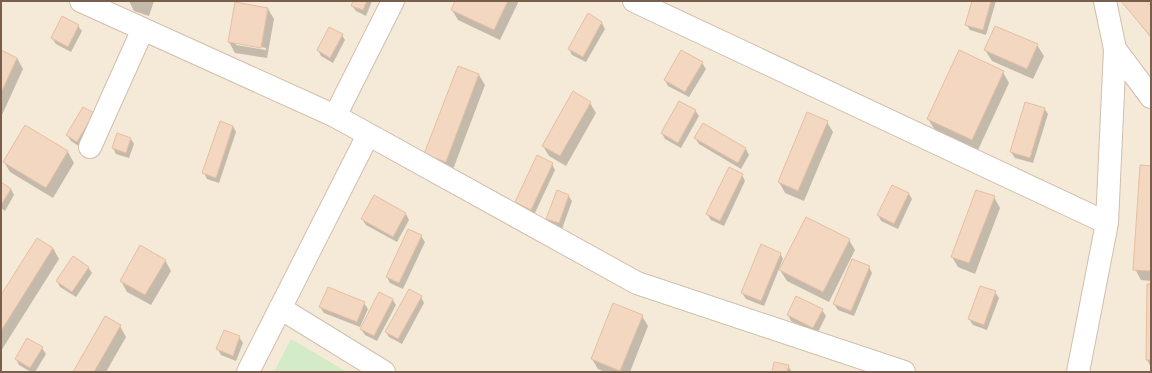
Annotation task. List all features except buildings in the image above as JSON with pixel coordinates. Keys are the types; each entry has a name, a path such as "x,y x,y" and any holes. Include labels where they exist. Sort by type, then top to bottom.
{"street":[{"path":"81,1 335,116 637,283 904,372"},
{"path":"335,116 393,1"},
{"path":"634,1 1107,223"},
{"path":"1078,372 1107,223 1115,49 1105,1"},
{"path":"90,147 143,29"},
{"path":"1115,49 1151,97"},
{"path":"248,372 368,135"},
{"path":"280,308 384,372"}],"shaded area":[{"path":"1,1 1151,1 1151,372 1,372"}],"green space":[{"path":"291,339 347,372 274,372"}]}
